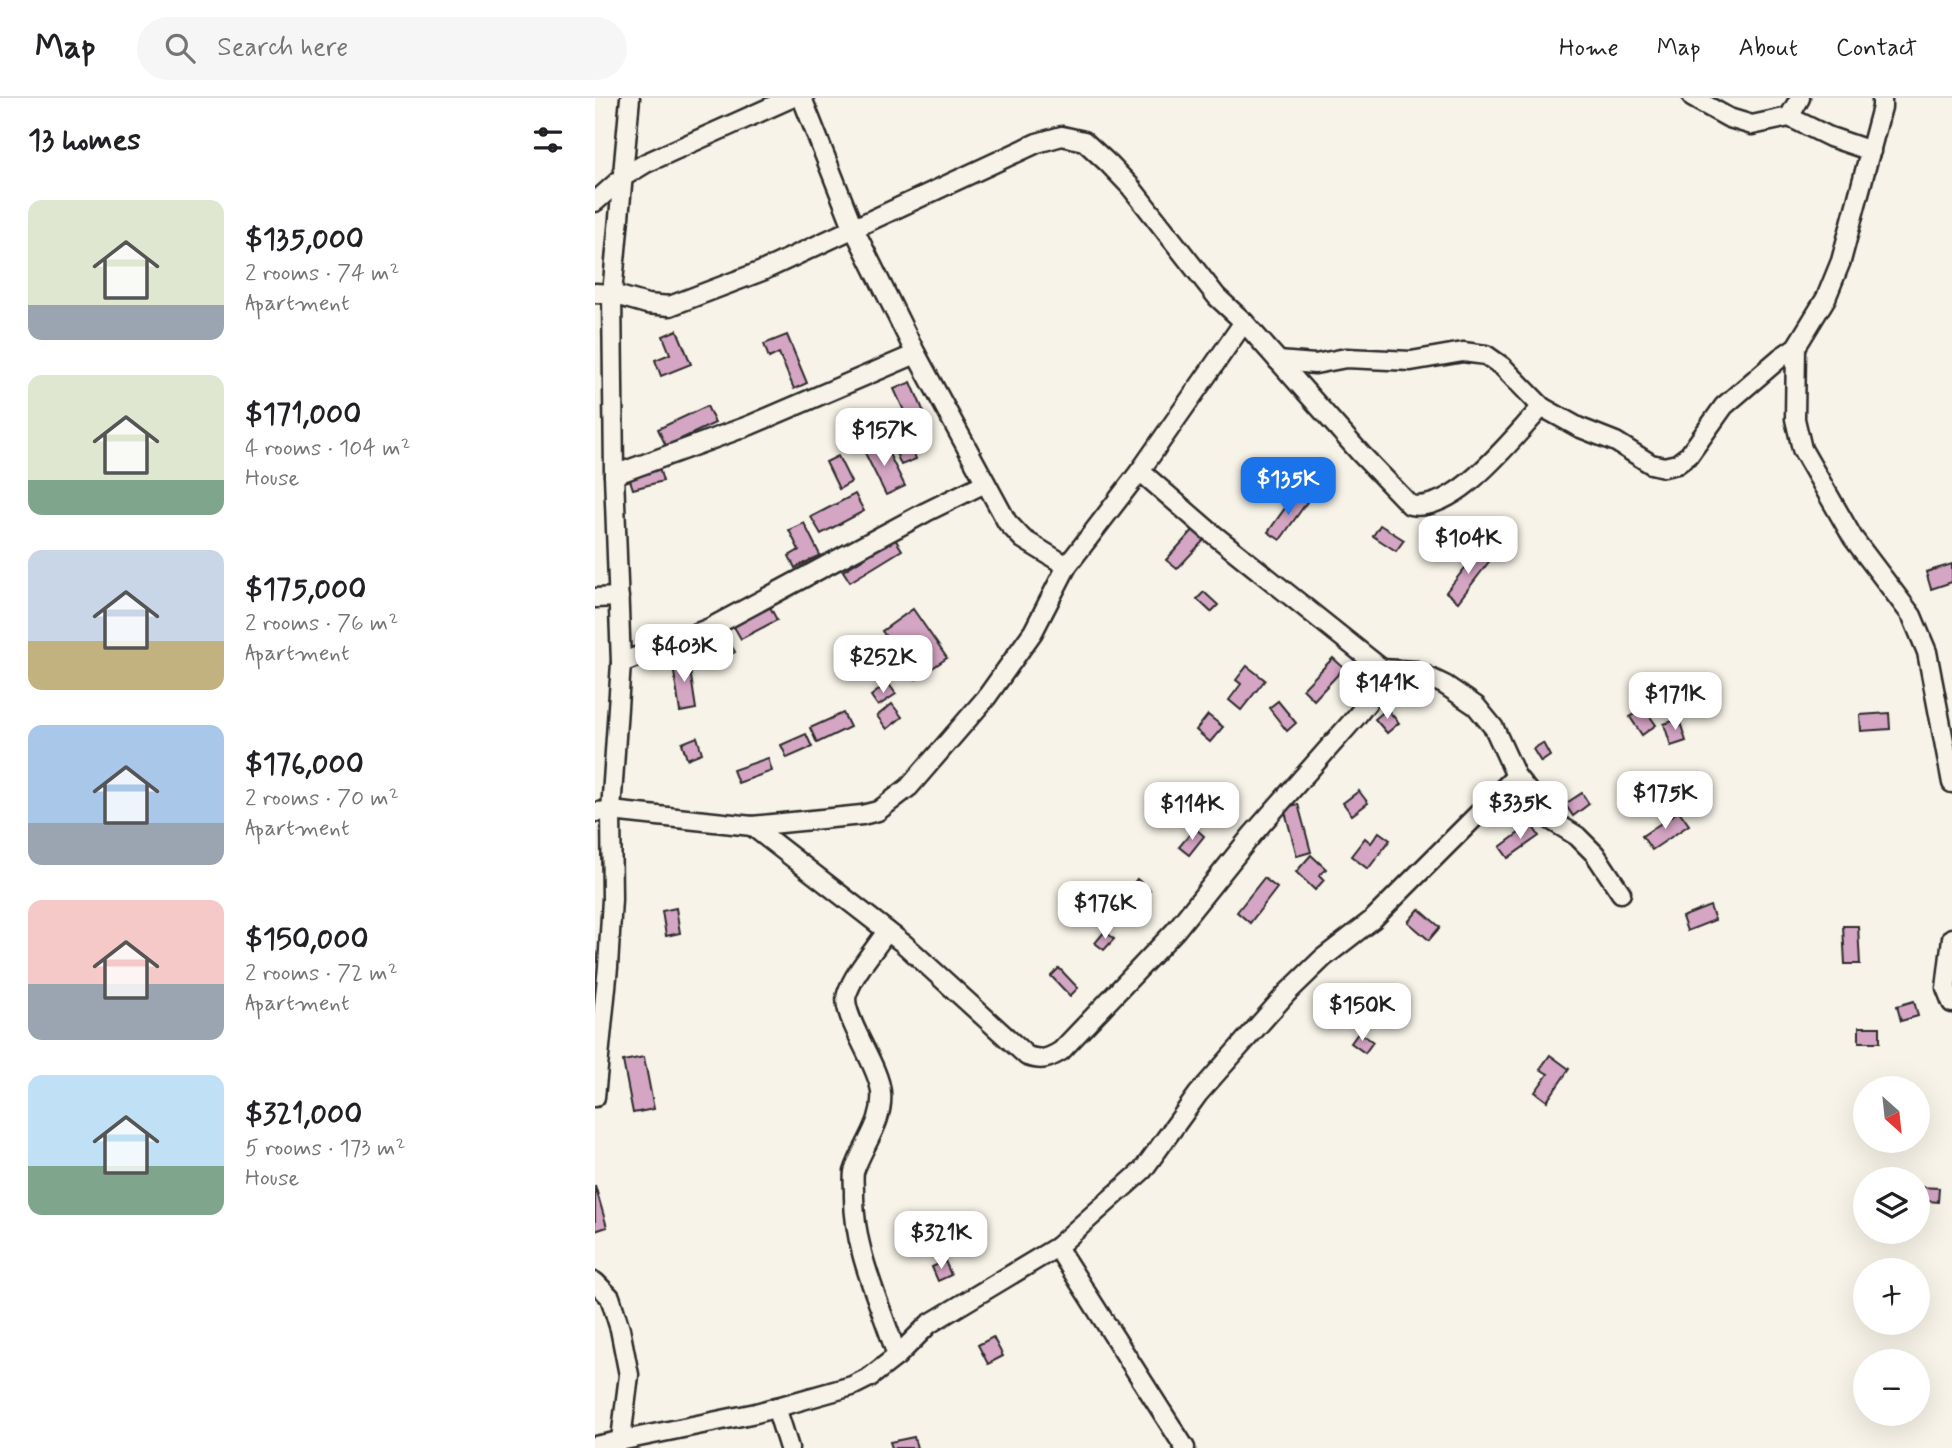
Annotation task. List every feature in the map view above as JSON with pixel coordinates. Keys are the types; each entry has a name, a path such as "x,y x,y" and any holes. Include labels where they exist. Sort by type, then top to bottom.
{"street":[{"path":"595,1097 612,899 603,811 621,663 604,294 623,177 630,98"},
{"path":"595,202 623,177 683,145 791,98"},
{"path":"802,98 853,227 916,354 1007,522 1023,539 1067,566"},
{"path":"1693,98 1730,118 1752,125 1789,117 1830,137 1871,151"},
{"path":"1789,117 1800,98"},
{"path":"1278,361 1315,365 1346,358 1411,361 1463,352 1486,355 1542,407 1578,427 1616,442 1651,464 1664,467 1677,464 1689,455 1724,406 1796,347 1826,298 1841,261 1871,151 1882,98"},
{"path":"604,294 647,304 670,306 762,271 1037,143 1062,136 1084,141 1130,186 1217,297 1244,322 1410,505 1421,507 1448,497 1470,480 1542,407"},
{"path":"603,811 752,826 862,815 878,811 891,802 909,787 1016,659 1047,607 1067,566 1140,471 1244,322"},
{"path":"1796,347 1795,419 1802,449 1853,538 1912,616 1927,652 1952,783"},
{"path":"614,475 748,426 916,354"},
{"path":"1140,471 1208,530 1383,669 1416,671 1445,684 1476,706 1494,728 1516,776 1551,820 1577,835 1595,854 1621,893"},
{"path":"621,663 710,628 985,483"},
{"path":"595,598 619,597"},
{"path":"752,826 887,931 1027,1056 1040,1060 1049,1059 1061,1051 1175,931 1252,835 1356,717 1367,703 1383,669"},
{"path":"595,1446 776,1407 852,1386 870,1377 897,1356 929,1324 1058,1247 1143,1170 1198,1094 1287,993 1323,958 1372,920 1516,776"},
{"path":"887,931 846,996 848,1010 878,1073 881,1092 881,1111 854,1173 853,1200 857,1233 863,1261 897,1356"},
{"path":"1952,938 1946,988 1952,1003"},
{"path":"1058,1247 1185,1448"},
{"path":"595,1282 610,1297 620,1329 629,1375 621,1439"},
{"path":"776,1407 789,1448"}],"building":[{"path":"677,330 691,364 661,376 655,360 670,354 663,336"},
{"path":"787,335 807,383 794,389 779,353 769,358 764,344"},
{"path":"911,382 926,417 910,424 894,389"},
{"path":"707,406 715,423 666,446 658,429"},
{"path":"882,440 905,486 886,495 863,449"},
{"path":"909,440 916,459 901,465 893,446"},
{"path":"838,456 851,482 839,489 826,462"},
{"path":"659,468 663,481 633,489 629,477"},
{"path":"855,494 864,511 821,534 811,517"},
{"path":"1295,494 1307,502 1280,540 1268,532"},
{"path":"804,523 820,555 795,568 789,556 799,550 789,530"},
{"path":"1380,525 1404,540 1396,551 1373,536"},
{"path":"1195,528 1206,538 1177,569 1166,560"},
{"path":"895,539 902,550 850,582 843,571"},
{"path":"1479,550 1491,559 1458,602 1446,592"},
{"path":"1952,564 1952,582 1931,589 1926,572"},
{"path":"1204,592 1218,605 1211,612 1197,599"},
{"path":"769,605 777,620 741,639 733,625"},
{"path":"913,609 947,658 916,679 882,631"},
{"path":"722,630 735,652 724,659 718,648 705,656 697,645"},
{"path":"688,657 696,709 680,712 672,659"},
{"path":"1333,658 1344,668 1314,700 1303,689"},
{"path":"862,664 866,672 847,679 844,672"},
{"path":"1247,666 1265,680 1241,710 1229,700 1241,684 1236,680"},
{"path":"888,683 896,694 878,706 871,696"},
{"path":"1278,701 1296,723 1287,731 1269,708"},
{"path":"892,704 902,717 887,729 877,716"},
{"path":"1644,708 1656,725 1642,735 1630,717"},
{"path":"1387,709 1399,723 1387,733 1375,719"},
{"path":"843,713 850,727 817,743 810,728"},
{"path":"1889,713 1890,729 1861,731 1860,715"},
{"path":"1208,715 1223,727 1210,742 1196,730"},
{"path":"1679,719 1686,741 1671,746 1664,724"},
{"path":"806,734 812,747 787,758 781,745"},
{"path":"697,737 702,753 687,759 682,743"},
{"path":"1543,743 1550,756 1541,762 1533,749"},
{"path":"768,758 772,771 738,783 733,770"},
{"path":"1359,791 1368,803 1352,815 1343,803"},
{"path":"1582,793 1589,804 1573,816 1565,804"},
{"path":"1298,804 1311,852 1297,856 1284,808"},
{"path":"1679,811 1689,825 1652,850 1642,836"},
{"path":"1531,824 1539,836 1508,858 1500,847"},
{"path":"1195,828 1204,836 1189,855 1179,847"},
{"path":"1379,832 1390,840 1368,869 1351,856 1365,838 1371,843"},
{"path":"1311,855 1326,869 1319,875 1324,880 1315,890 1296,872"},
{"path":"1264,878 1277,888 1250,923 1237,912"},
{"path":"1137,879 1150,890 1141,900 1129,889"},
{"path":"1710,906 1715,920 1687,931 1682,917"},
{"path":"676,908 680,933 666,936 662,911"},
{"path":"1419,909 1440,927 1429,940 1408,922"},
{"path":"1843,926 1858,926 1860,964 1845,964"},
{"path":"1105,931 1114,939 1104,950 1095,943"},
{"path":"1059,968 1078,988 1070,996 1051,976"},
{"path":"1362,986 1375,996 1359,1019 1345,1009"},
{"path":"1914,1001 1918,1016 1901,1021 1897,1006"},
{"path":"1859,1027 1880,1027 1880,1042 1859,1042"},
{"path":"1359,1032 1373,1042 1365,1053 1351,1043"},
{"path":"1550,1055 1569,1069 1547,1101 1535,1092 1548,1074 1540,1069"},
{"path":"644,1057 654,1109 633,1113 623,1061"},
{"path":"595,1185 607,1227 595,1231"},
{"path":"1930,1188 1939,1188 1938,1202 1930,1201"},
{"path":"945,1261 951,1275 938,1281 932,1267"},
{"path":"993,1337 1003,1356 988,1364 978,1345"},
{"path":"914,1437 917,1448 892,1448 890,1442"}]}
